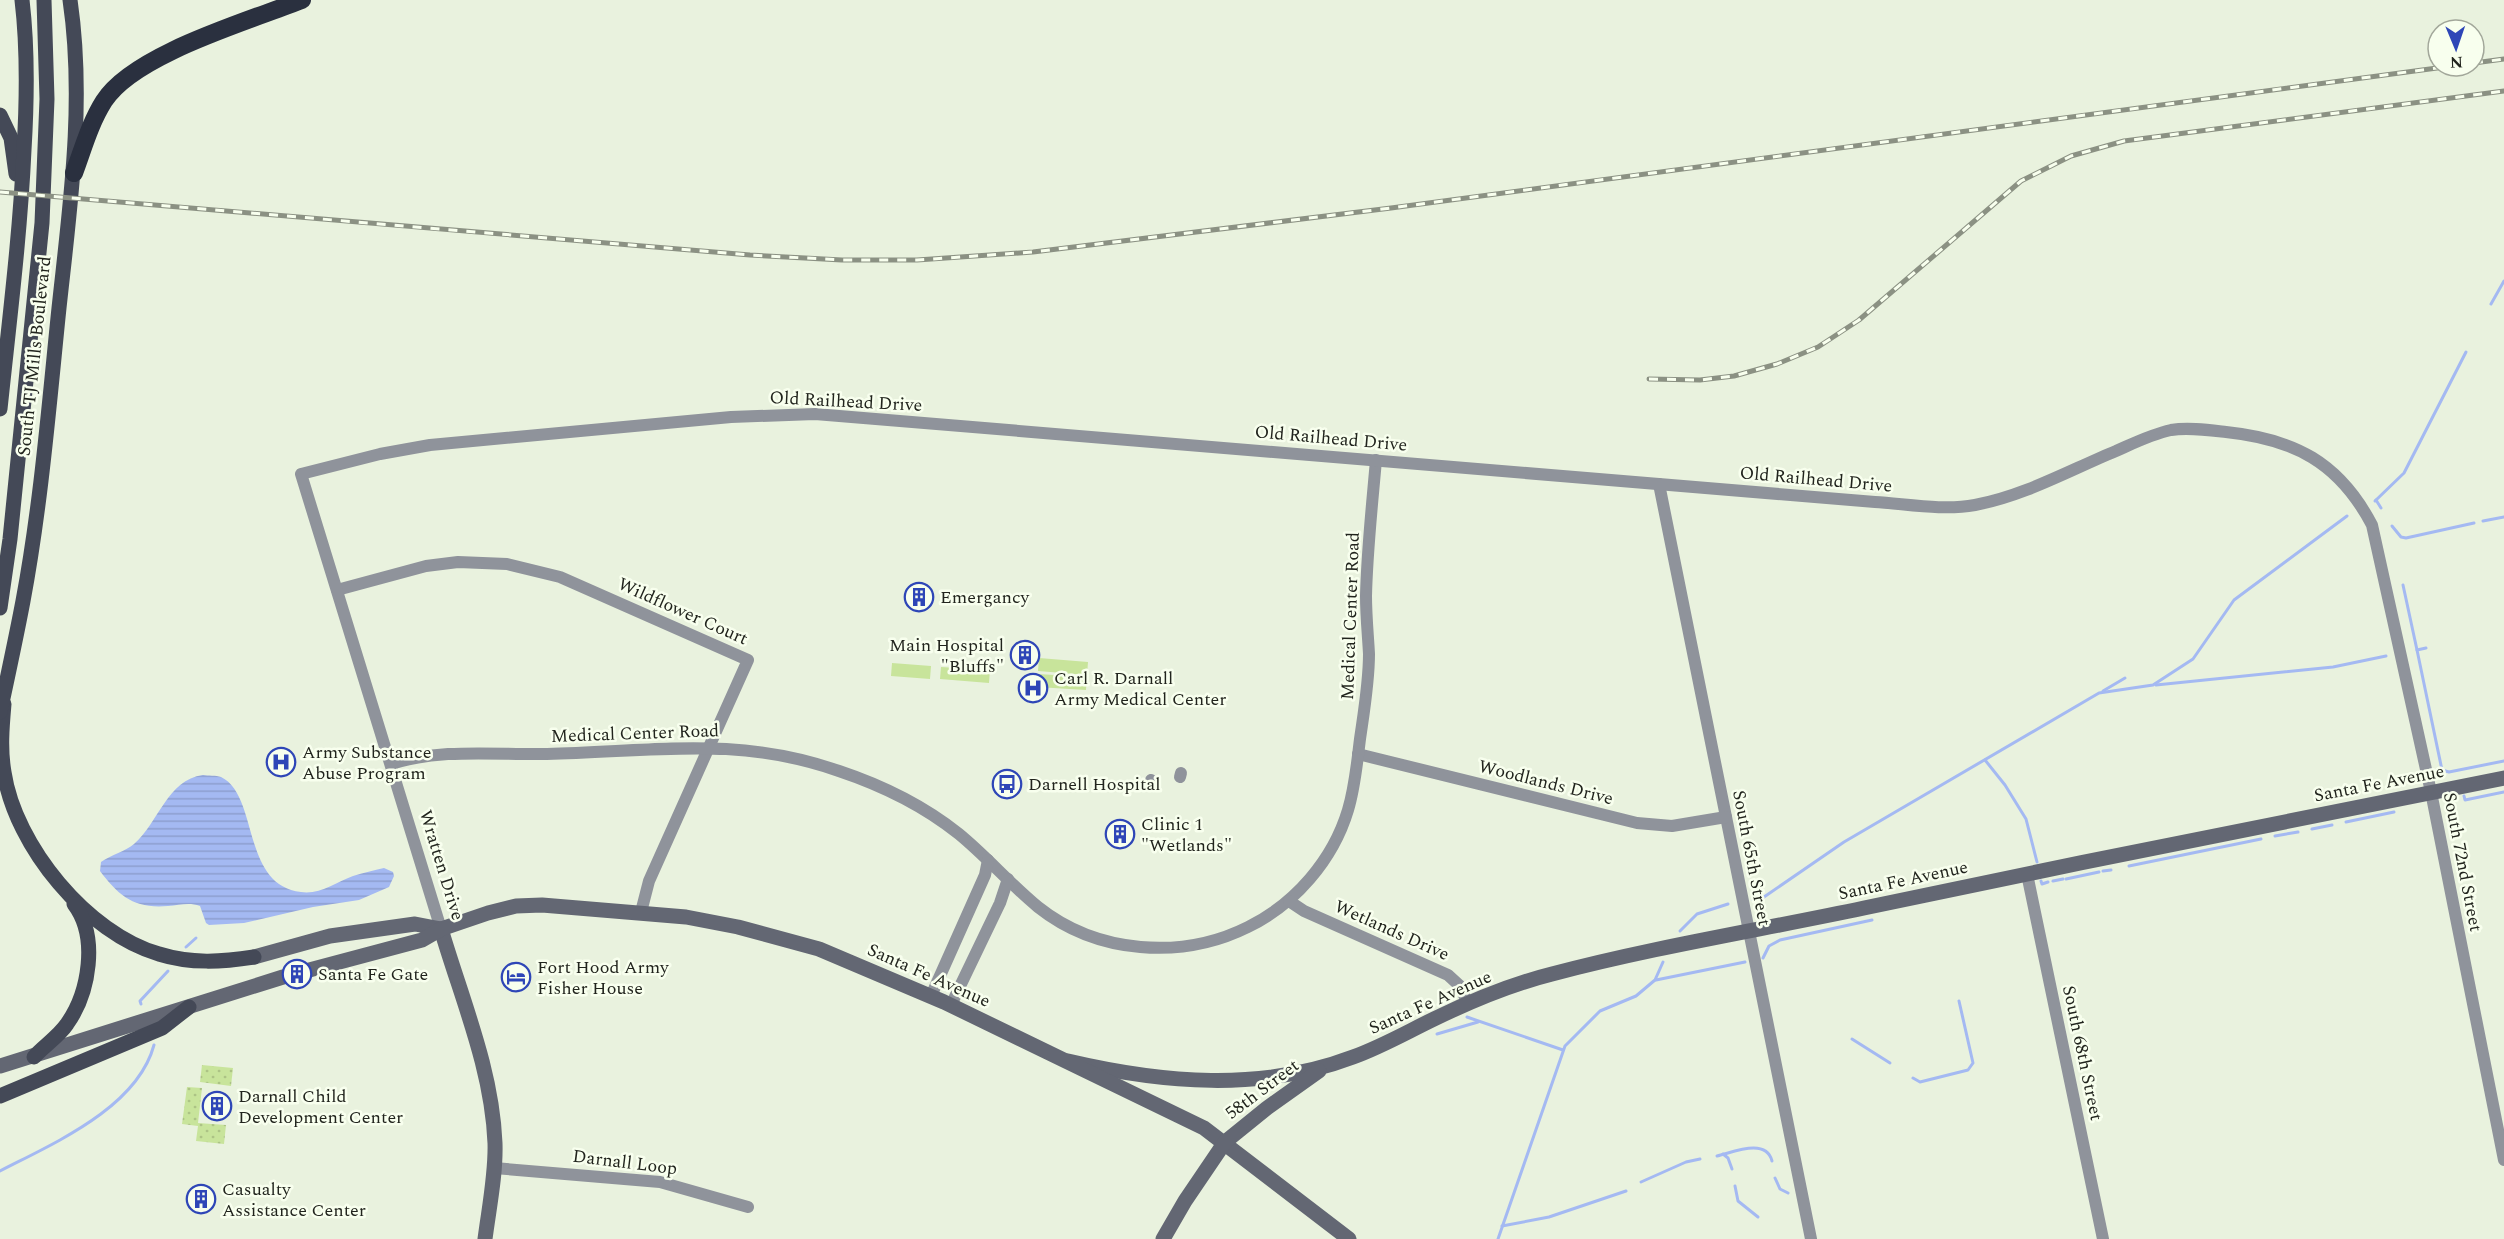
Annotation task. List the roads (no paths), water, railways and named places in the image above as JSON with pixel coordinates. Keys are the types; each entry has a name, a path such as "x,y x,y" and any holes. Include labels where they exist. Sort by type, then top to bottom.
{"highway":[{"path":"74,173 92,124 104,100 122,81 145,64 174,50 302,0"}],"main road":[{"name":"South TJ Mills Boulevard","path":"0,409 21,212 27,106 27,37 22,0"},
{"name":"South TJ Mills Boulevard","path":"0,608 10,538 42,223 47,99 44,0"},
{"name":"South TJ Mills Boulevard","path":"0,712 24,599 41,475 74,173 76,78 70,0"},
{"path":"0,115 11,138 21,212"},
{"path":"5,688 3,763 14,812 36,851 79,910 87,945 88,974 80,1003 66,1026 34,1057"},
{"path":"62,888 128,942 159,954 199,962 254,957"},
{"path":"0,1096 162,1028 189,1006"}],"street":[{"name":"Old Railhead Drive","path":"301,474 380,454 430,445 711,418 785,414 1930,506 1974,505 2017,494 2146,438 2173,430 2192,429 2251,435 2278,441 2313,456 2338,476"},
{"name":"Medical Center Road","path":"391,764 434,754 551,754 709,747 774,754 817,764 855,777 886,790 932,815 959,834 1037,906 1070,928 1098,939 1147,948 1185,946 1213,941 1254,925 1289,900 1314,874 1336,840 1349,804 1368,673 1367,584 1376,460"},
{"name":"Wratten Drive","path":"301,474 490,1092 495,1146 485,1239"},
{"name":"South 72nd Street","path":"2338,476 2361,504 2372,525 2431,792 2504,1160"},
{"name":"South 65th Street","path":"1659,484 1811,1239"},
{"name":"Wildflower Court","path":"337,590 413,568 476,562 507,564 532,569 588,589 748,660 649,881 641,912"},
{"name":"Woodlands Drive","path":"1358,754 1637,823 1672,826 1726,818"},
{"name":"Santa Fe Avenue","path":"1324,1067 1372,1050 1468,1004 1549,975 1748,931 2504,777"},
{"path":"931,996 985,875 988,860"},
{"name":"South 68th Street","path":"2027,874 2103,1239"},
{"path":"951,1005 1000,903 1008,879"},
{"name":"Wetlands Drive","path":"1289,900 1304,910 1448,975 1460,986 1468,1004"},
{"name":"Santa Fe Avenue","path":"0,1066 189,1006 327,965 422,940 441,929 503,909 528,904 641,912 711,921 792,941 853,962 951,1005 1182,1116 1225,1142 1349,1239"},
{"path":"254,957 330,936 415,924 441,929"},
{"path":"1068,1061 1130,1075 1188,1081 1248,1079 1324,1067"},
{"name":"58th Street","path":"1163,1239 1225,1142 1324,1067"},
{"name":"Darnall Loop","path":"494,1168 660,1182 748,1207"}],"water":[{"path":"203,775 221,777 233,787 241,802 259,857 269,874 282,886 301,892 314,892 353,876 384,868 393,872 394,876 389,887 359,900 313,907 244,923 209,925 206,923 200,906 188,904 156,906 128,899 100,871 101,862 134,844 143,835 172,793 191,778"}],"waterway":[{"path":"2491,304 2504,281"},
{"path":"2375,501 2404,473 2466,352"},
{"path":"2376,500 2381,508"},
{"path":"1753,900 1764,897 1844,842 2099,693 2153,685 2193,659 2234,600 2347,516"},
{"path":"2483,521 2504,517"},
{"path":"2392,526 2401,537 2406,538 2474,523"},
{"path":"2403,585 2417,650"},
{"path":"2426,648 2417,650 2442,770 2449,772 2504,761"},
{"path":"2156,685 2333,667 2386,656"},
{"path":"2103,691 2125,678"},
{"path":"1985,760 2005,785 2026,819 2037,862"},
{"path":"2464,796 2465,800 2504,792"},
{"path":"2346,822 2394,812"},
{"path":"2312,829 2332,825"},
{"path":"2275,836 2298,832"},
{"path":"2129,866 2261,839"},
{"path":"2103,871 2111,870"},
{"path":"2066,879 2099,872"},
{"path":"2053,881 2063,879"},
{"path":"2041,881 2042,884 2048,882"},
{"path":"1680,931 1697,914 1728,904"},
{"path":"1763,958 1769,946 1780,940 1872,920"},
{"path":"186,947 196,938"},
{"path":"1498,1239 1565,1046 1600,1011 1636,996 1655,980 1663,962"},
{"path":"1656,980 1745,962"},
{"path":"141,1004 140,1001 168,971"},
{"path":"1913,1078 1920,1082 1968,1070 1973,1063 1959,1001"},
{"path":"1467,1017 1563,1050"},
{"path":"1437,1034 1478,1022"},
{"path":"1852,1039 1890,1063"},
{"path":"0,1171 68,1135 112,1105 145,1067 154,1045"},
{"path":"1717,1156 1756,1148 1769,1154 1772,1161"},
{"path":"1723,1154 1728,1158 1732,1169"},
{"path":"1641,1182 1686,1162 1700,1159"},
{"path":"1775,1178 1780,1189 1788,1193"},
{"path":"1735,1186 1738,1201 1758,1217"},
{"path":"1502,1226 1549,1217 1626,1191"}],"railway":[{"path":"2486,61 2504,59"},
{"path":"0,192 750,255 842,260 917,260 1033,252 1391,208 2426,69"},
{"path":"1649,379 1700,380 1734,376 1777,364 1818,347 1859,320 2021,181 2071,156 2124,141 2504,91"}],"place":[{"name":"Emergancy","path":"919,597"},
{"name":"Main Hospital \"Bluffs\"","path":"1025,655"},
{"name":"Carl R. Darnall Army Medical Center","path":"1033,688"},
{"name":"Army Substance Abuse Program","path":"281,762"},
{"name":"Darnell Hospital","path":"1007,784"},
{"name":"Clinic 1 \"Wetlands\"","path":"1120,834"},
{"name":"Santa Fe Gate","path":"297,974"},
{"name":"Fort Hood Army Fisher House","path":"516,977"},
{"name":"Darnall Child Development Center","path":"217,1106"},
{"name":"Casualty Assistance Center","path":"201,1199"}]}
